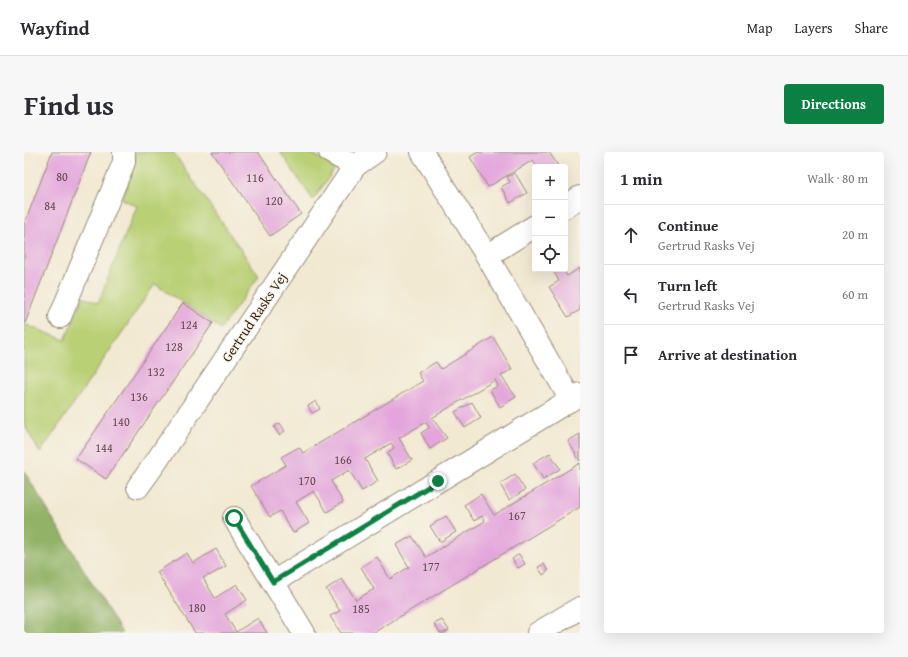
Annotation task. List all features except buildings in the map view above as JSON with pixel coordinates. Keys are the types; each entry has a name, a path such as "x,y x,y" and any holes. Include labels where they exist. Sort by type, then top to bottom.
{"street":[{"path":"60,317 124,162 124,152"},
{"path":"330,152 355,166"},
{"name":"Gertrud Rasks Vej","path":"138,487 355,166 375,152"},
{"path":"273,582 576,397 422,152"},
{"path":"568,204 580,197"},
{"path":"487,256 532,228"},
{"path":"234,518 304,633"},
{"path":"538,633 580,608"}],"green space":[{"path":"135,152 173,152 259,276 221,329 155,284 40,453 24,424 24,324 65,340 83,297 98,303 137,206 122,199 134,167"},
{"path":"280,152 308,152 326,161 334,170 313,200"},
{"path":"24,471 122,633 24,633"}],"route":[{"path":"234,518 273,582 438,481"}]}
